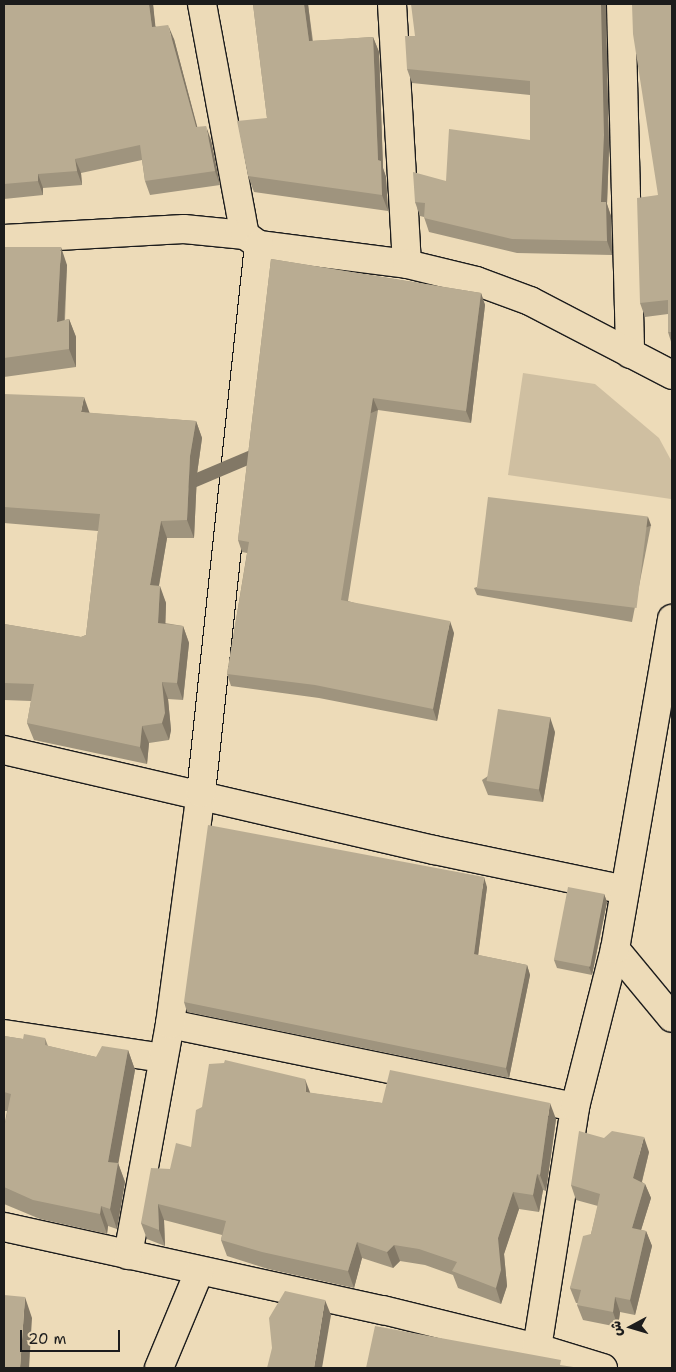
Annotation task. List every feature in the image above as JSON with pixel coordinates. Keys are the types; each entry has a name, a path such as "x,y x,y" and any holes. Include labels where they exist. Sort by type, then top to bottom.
{"street":[{"path":"128,1255 162,1058 170,1024 201,793 252,240 202,4"},
{"path":"392,4 407,264"},
{"path":"621,4 630,354"},
{"path":"4,239 184,229 407,264 476,281 530,301 672,375"},
{"path":"537,1348 575,1107 615,949 672,619"},
{"path":"4,750 201,793 434,850 625,890"},
{"path":"615,949 672,1018"},
{"path":"170,1024 575,1107"},
{"path":"4,1034 162,1058"},
{"path":"4,1228 179,1265 200,1272 383,1310 537,1348 602,1368"},
{"path":"159,1368 200,1272"}],"shaded area":[{"path":"523,373 595,384 659,438 672,462 671,499 508,475"}],"building":[{"path":"4,4 149,4 152,27 168,25 196,127 206,126 215,171 145,181 140,145 75,159 77,171 38,174 38,181 4,184"},
{"path":"253,4 304,4 309,41 373,37 378,160 381,161 382,195 248,176 237,121 267,118"},
{"path":"411,4 601,4 604,135 601,202 606,202 607,241 512,239 424,218 425,203 415,202 413,172 446,181 449,129 530,140 530,81 407,69 405,36 415,36"},
{"path":"632,4 672,4 672,332 668,332 668,300 640,303 637,198 658,195 633,34"},
{"path":"4,247 61,247 57,322 69,319 69,349 4,358"},
{"path":"271,259 481,293 466,411 373,398 341,600 450,621 433,709 315,685 227,674 249,542 238,540"},
{"path":"4,394 84,397 81,412 196,421 190,456 187,520 161,521 150,585 160,586 158,623 183,626 177,683 162,682 165,713 162,723 142,726 140,747 27,723 34,684 4,683 4,624 81,637 86,635 100,514 4,507"},
{"path":"488,497 648,517 637,608 477,588"},
{"path":"498,709 550,717 539,789 487,781"},
{"path":"208,825 484,877 474,954 527,965 506,1068 184,1002"},
{"path":"568,887 604,894 590,967 554,960"},
{"path":"24,1034 45,1038 45,1045 96,1057 102,1046 128,1050 108,1162 118,1163 110,1209 101,1206 100,1214 33,1200 4,1187 4,1128 11,1094 4,1092 4,1036 23,1039"},
{"path":"225,1060 305,1079 306,1092 382,1103 390,1070 550,1103 540,1175 537,1174 533,1195 513,1192 498,1238 501,1270 496,1288 452,1271 457,1262 419,1249 394,1245 387,1252 357,1242 348,1271 262,1252 221,1240 226,1221 158,1204 159,1230 141,1223 151,1168 170,1169 176,1143 191,1147 196,1110 202,1107 209,1064 224,1063"},
{"path":"579,1131 604,1138 612,1131 644,1137 633,1178 645,1184 632,1228 646,1231 630,1300 615,1297 613,1312 577,1305 581,1290 570,1288 583,1236 591,1234 600,1194 571,1185"},
{"path":"285,1291 325,1300 314,1368 267,1368 272,1348 269,1318"},
{"path":"4,1295 25,1297 20,1368 4,1368"},
{"path":"375,1326 561,1360 560,1365 580,1368 366,1368"}]}
